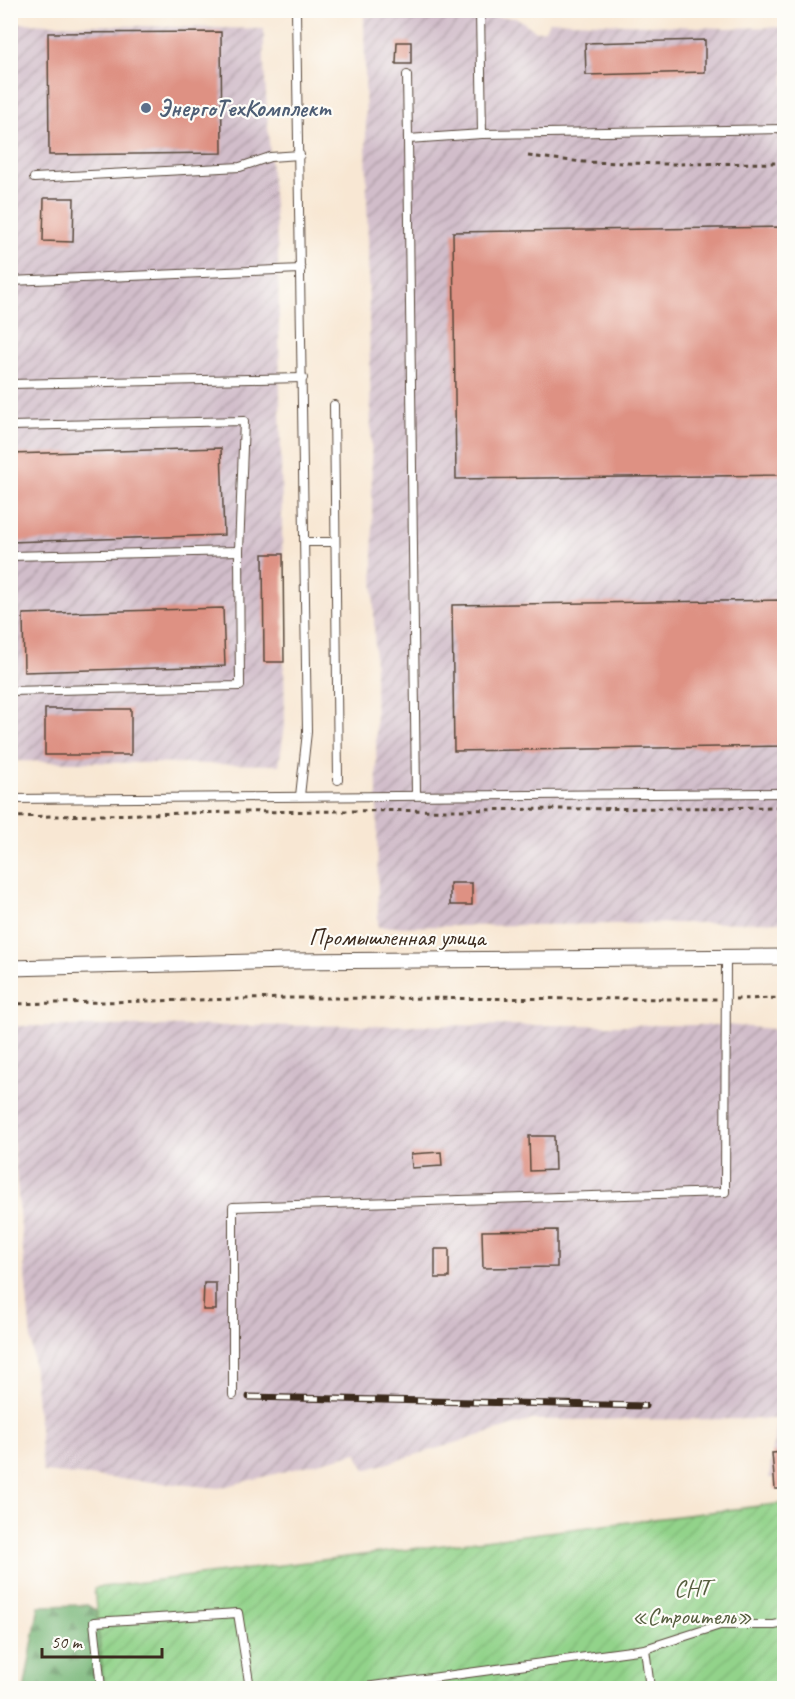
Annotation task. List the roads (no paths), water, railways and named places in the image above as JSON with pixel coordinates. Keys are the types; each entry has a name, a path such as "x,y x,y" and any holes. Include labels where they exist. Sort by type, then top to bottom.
{"street":[{"name":"Промышленная улица","path":"10,968 289,961 784,957"}],"lane":[{"path":"296,10 307,732 300,796"},
{"path":"480,10 482,134"},
{"path":"407,75 416,795"},
{"path":"408,139 482,134 784,129"},
{"path":"34,178 240,167 270,157 300,155"},
{"path":"10,281 301,269"},
{"path":"10,384 303,378"},
{"path":"334,405 338,780"},
{"path":"10,426 244,420 239,551 240,686 10,691"},
{"path":"305,542 335,542"},
{"path":"10,556 239,551"},
{"path":"10,799 784,793"},
{"path":"233,1395 233,1207 725,1192 726,957"},
{"path":"101,1689 94,1622 238,1613 250,1689"},
{"path":"358,1689 645,1649 720,1625 784,1623"},
{"path":"645,1649 651,1689"}],"railway":[{"path":"249,1397 645,1406"}],"place":[{"name":"ЭнергоТехКомплект","path":"146,108"}],"park label":[{"name":"СНТ «Строитель»","path":"692,1602"}]}
